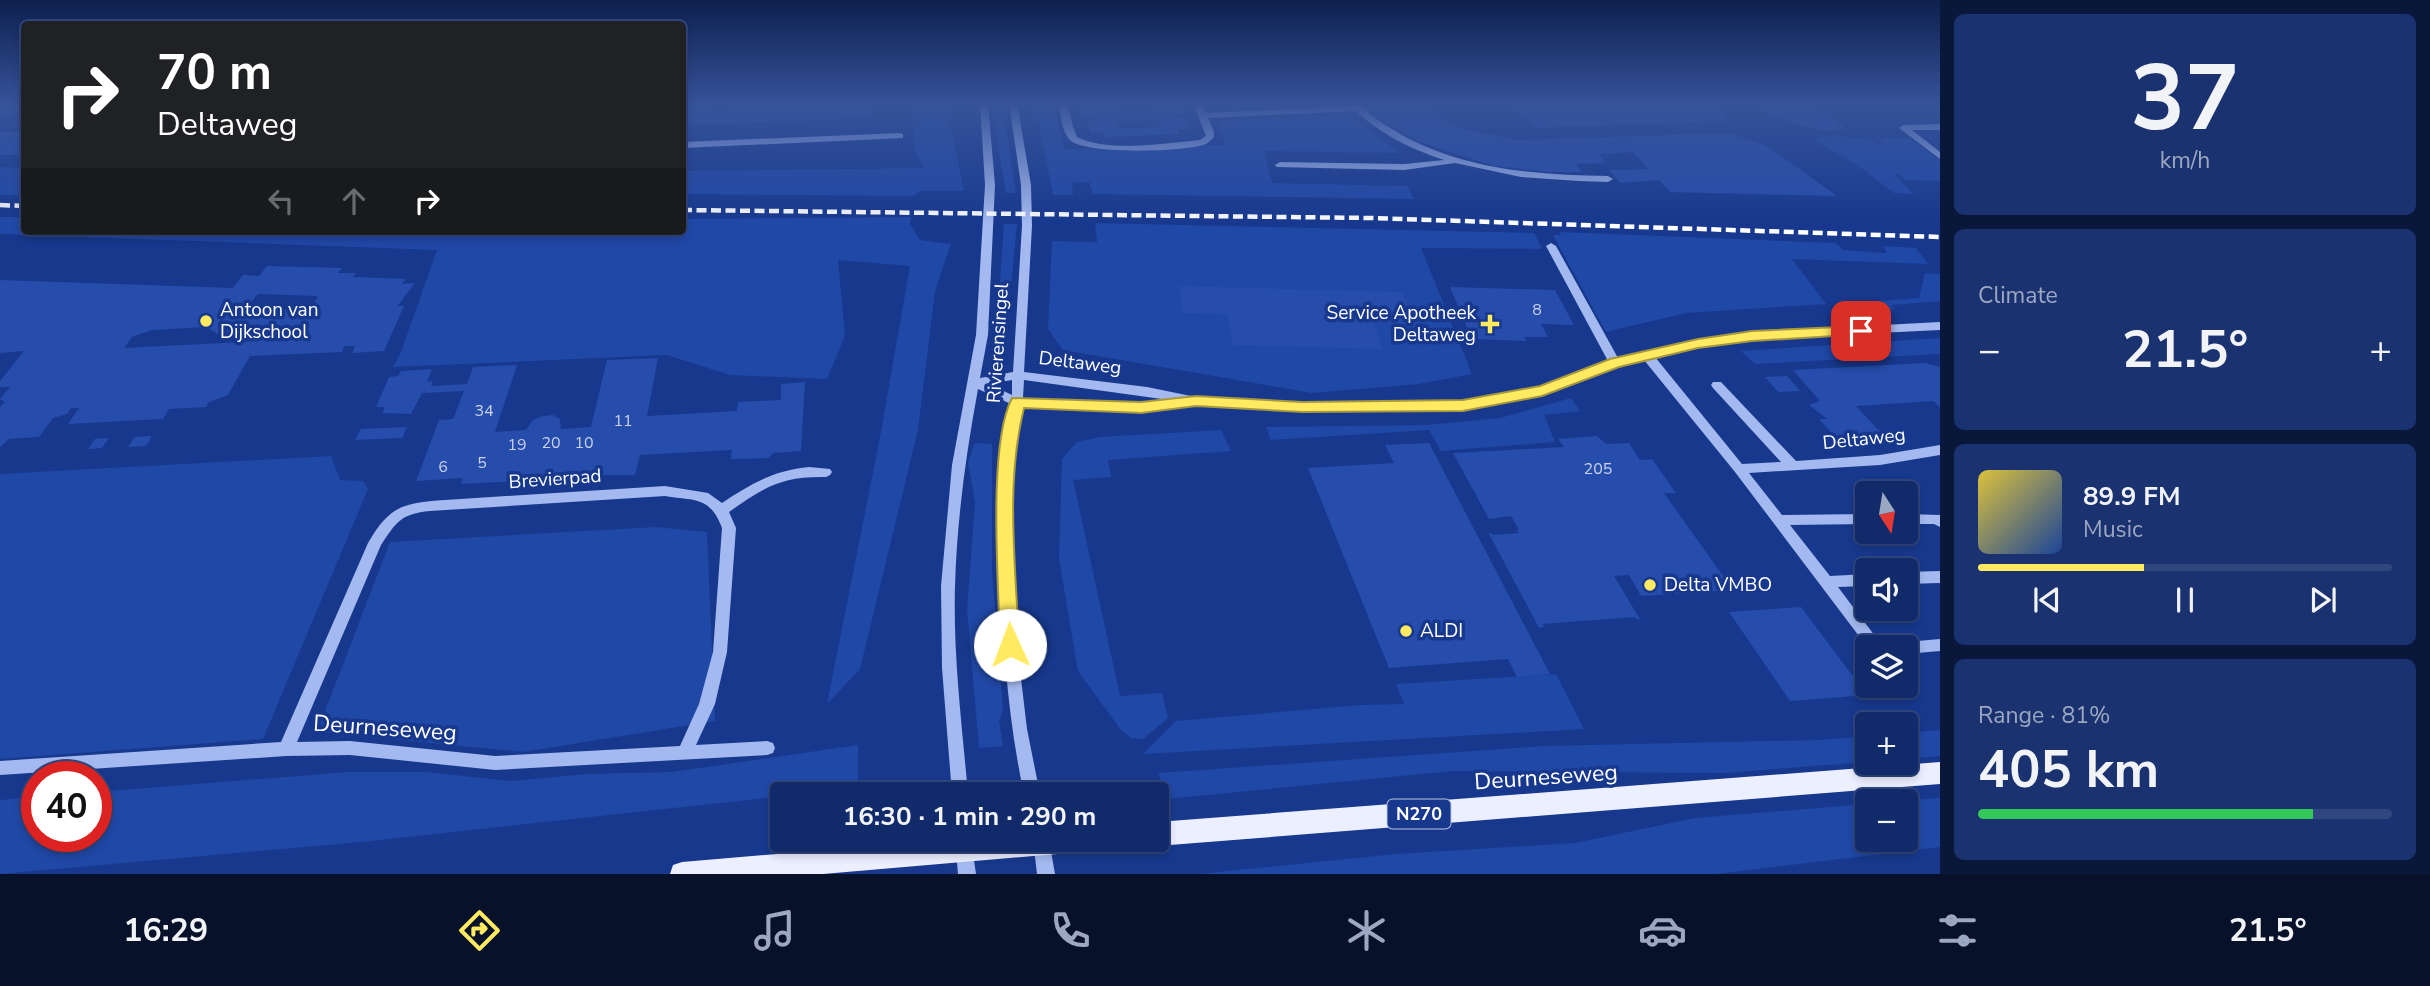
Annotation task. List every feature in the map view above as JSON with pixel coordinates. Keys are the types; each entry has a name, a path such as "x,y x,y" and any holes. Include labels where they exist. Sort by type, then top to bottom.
{"main road":[{"name":"Deurneseweg","path":"1169,833 1940,773"},
{"path":"682,874 965,855"}],"street":[{"path":"686,145 711,144"},
{"name":"Rivierensingel","path":"959,782 949,668 948,586 958,465 982,335 990,199 987,144"},
{"name":"Rivierensingel","path":"1019,144 1026,185 1027,226 1017,402 1009,434 1005,511 1010,645 1019,729 1030,782"},
{"path":"1079,144 1101,148 1172,144"},
{"path":"1409,144 1455,162 1499,173 1551,179 1608,179"},
{"path":"1925,145 1940,145"},
{"path":"1925,145 1940,156"},
{"path":"1280,165 1404,167 1455,162"},
{"path":"1550,246 1615,363"},
{"name":"Deltaweg","path":"975,383 1017,375 1147,391 1196,401 1302,407 1463,405 1542,391 1646,354 1752,336 1940,326"},
{"path":"1646,354 1867,635"},
{"name":"Deltaweg","path":"975,383 1017,402 1141,407 1196,401"},
{"path":"1717,385 1793,466"},
{"name":"Deltaweg","path":"1739,469 1880,460 1940,450"},
{"path":"684,752 707,704 720,652 729,528 722,510 764,480 797,470 826,472"},
{"name":"Brevierpad","path":"286,749 376,543 394,515 411,508 665,491 708,498 722,510"},
{"path":"1778,520 1855,519"},
{"path":"1918,519 1937,519 1940,523"},
{"path":"1918,578 1940,577"},
{"path":"1828,582 1855,581"},
{"path":"1918,647 1940,645"},
{"name":"Deurneseweg","path":"0,768 286,749 350,748 495,763 767,748"},
{"path":"1043,852 1046,874"}],"shaded area":[{"path":"914,144 954,144 964,191 919,191 914,196 686,194 686,171 924,168 915,151"},
{"path":"998,144 1008,144 1016,193 1006,193"},
{"path":"1043,144 1063,144 1064,149 1225,144 1388,144 1400,153 1264,151 1272,183 1408,186 1414,199 1093,194 1089,182 1072,183 1073,195 1053,195"},
{"path":"1820,144 1918,144 1940,161 1940,181 1905,180 1894,173 1913,194 1894,193 1856,164"},
{"path":"0,167 21,168 21,195 0,195"},
{"path":"0,217 21,217 21,235 0,234"},
{"path":"911,217 910,224 920,240 951,244 935,291 918,430 860,669 827,704 880,437 910,266 838,260 845,336 827,379 730,375 667,355 393,367 401,352 437,250 27,235 686,235 686,219"},
{"path":"1095,223 1534,233 1542,249 1421,248 1472,374 1419,384 1312,393 1063,350 1048,329 1052,241 1097,242"},
{"path":"1004,224 1017,224 1007,327 997,326"},
{"path":"1560,232 1836,243 1843,250 1887,253 1883,246 1916,248 1928,264 1792,259 1826,304 1686,313 1606,332 1553,235 1561,235"},
{"path":"1925,273 1940,274 1940,301 1892,305 1895,309 1877,310 1868,302 1919,298"},
{"path":"1940,338 1940,354 1755,364 1741,351"},
{"path":"1571,398 1580,411 1544,415 1555,442 1441,451 1429,430 1271,440 1266,427 1426,425 1500,418"},
{"path":"1221,430 1231,451 1108,460 1111,477 1073,480 1120,696 1162,693 1168,718 1143,739 1131,738 1121,730 1078,671 1059,559 1062,459 1077,442 1100,437"},
{"path":"975,443 992,444 992,572 1003,709 999,721 1003,746 979,748 967,609 975,503 968,462"},
{"path":"331,456 340,480 363,481 368,489 263,739 0,759 0,474"},
{"path":"656,527 707,532 715,721 523,752 317,732 390,542"},
{"path":"1556,674 1584,729 1143,754 1176,721 1361,705 1404,704 1396,684"},
{"path":"1940,730 1940,756 1918,758 1918,732"},
{"path":"1855,737 1855,763 1724,773 1453,771 1169,799 1169,782 1161,782 1158,773 1544,746"},
{"path":"858,745 858,782 770,782 770,798 361,842 0,874 0,800 21,798 21,852 112,852 112,791 349,772 426,772 511,781 587,774 672,772"},
{"path":"1940,798 1940,847 1918,850 1918,800"},
{"path":"1855,805 1855,852 1899,852 1716,874 1199,874 1396,854 1575,843 1695,818"}],"building":[{"path":"0,144 21,144 21,155 0,155"},
{"path":"1426,144 1760,144 1837,196 1670,192 1659,180 1620,183 1609,170 1649,169 1633,152 1598,154 1606,163 1576,164 1582,172 1548,172 1494,166"},
{"path":"267,266 342,268 338,273 356,273 353,277 406,279 402,284 415,283 397,306 404,306 384,351 352,353 355,346 344,346 342,352 250,356 228,395 209,402 206,407 169,409 163,419 68,424 79,408 71,408 67,414 53,418 39,437 9,439 0,447 0,407 5,402 0,399 10,387 0,387 0,381 24,351 0,353 0,280 233,288 243,275 259,276","holes":["258,294 318,296 311,308 244,311","207,327 222,337 246,336 242,342 124,348 132,337 152,330"]},
{"path":"1179,286 1402,292 1414,324 1374,323 1383,349 1233,345 1227,314 1183,313"},
{"path":"1450,287 1555,290 1574,325 1541,324 1548,337 1524,337 1527,341 1472,339"},
{"path":"658,358 647,416 737,411 738,402 781,400 781,384 805,382 801,451 773,453 769,458 731,459 732,450 640,455 635,475 600,475 598,480 580,478 461,484 463,478 416,481 439,420 453,419 464,391 422,393 411,414 382,413 385,407 376,407 389,377 398,376 401,371 432,369 427,382 433,381 431,386 467,384 473,367 517,365 495,432 526,430 533,420 553,415 560,419 561,429 591,427 607,360"},
{"path":"1925,363 1940,367 1940,408 1934,401 1856,406 1886,438 1839,441 1819,419 1827,419 1809,405 1820,401 1793,370"},
{"path":"1787,376 1800,391 1778,392 1765,377"},
{"path":"407,427 402,438 355,440 361,429"},
{"path":"152,436 146,446 128,447 135,437"},
{"path":"1597,436 1606,444 1629,443 1640,460 1652,459 1676,493 1664,493 1733,590 1641,596 1629,575 1614,576 1641,621 1634,617 1542,624 1544,627 1539,628 1488,532 1494,535 1519,533 1516,530 1519,530 1511,516 1489,519 1453,453 1564,447 1558,439"},
{"path":"109,438 102,448 88,449 95,439"},
{"path":"1429,443 1550,674 1517,677 1508,659 1389,668 1308,468 1394,463 1385,445"},
{"path":"1801,607 1855,679 1855,696 1790,701 1729,612"}],"railway":[{"path":"0,205 21,206"},
{"path":"686,210 1372,218 1940,237"}],"place":[{"name":"Antoon van Dijkschool","path":"206,321"},
{"name":"Service Apotheek Deltaweg","path":"1490,324"},
{"name":"Delta VMBO","path":"1650,585"},
{"name":"ALDI","path":"1406,631"}],"route":[{"path":"1010,645 1005,511 1009,434 1017,402 1141,407 1196,401 1302,407 1392,408 1463,405 1542,391 1578,380 1615,363 1698,343 1752,336 1861,331"}]}
